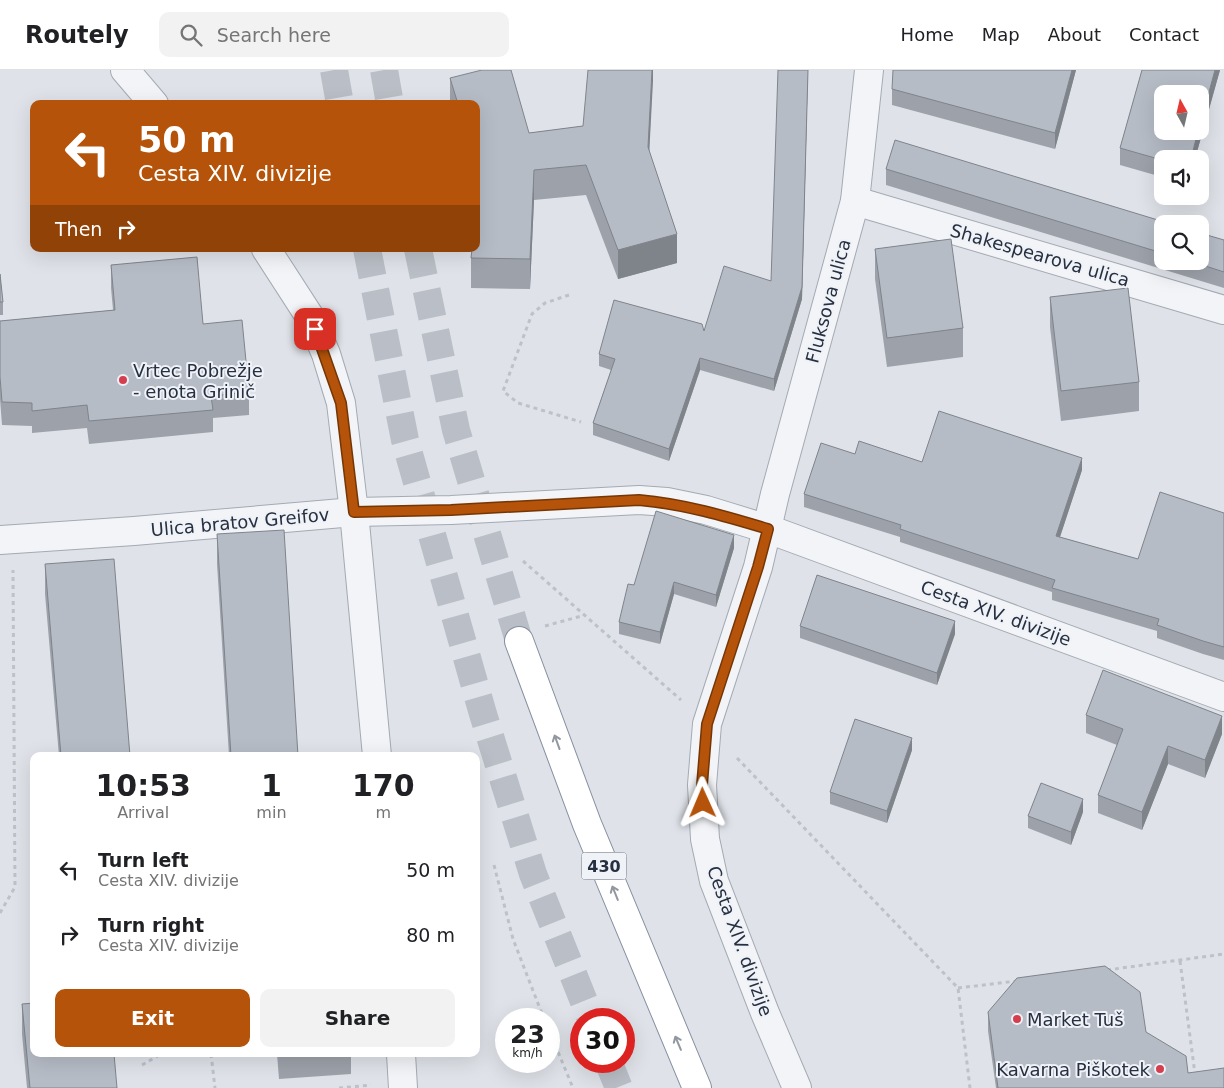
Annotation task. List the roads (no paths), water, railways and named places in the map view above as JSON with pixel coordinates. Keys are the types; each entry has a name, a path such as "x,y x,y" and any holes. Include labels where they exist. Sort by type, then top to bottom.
{"highway":[{"name":"430","path":"519,641 587,824 697,1088"}],"street":[{"path":"125,70 151,100"},
{"name":"Fluksova ulica","path":"768,529 855,201 869,70"},
{"name":"Shakespearova ulica","path":"855,201 1224,310"},
{"path":"268,252 310,317 326,354 341,403 354,512"},
{"name":"Cesta XIV. divizije","path":"354,512 451,510 639,500 667,502 706,510 768,529 1224,697"},
{"name":"Ulica bratov Greifov","path":"6,539 134,532 354,512 377,752"},
{"name":"Cesta XIV. divizije","path":"768,529 758,567 707,724 702,785 705,839 714,881 765,1012 798,1088"},
{"path":"401,1057 403,1088"}],"tunnel":[{"path":"334,70 339,100"},
{"path":"384,70 389,100"},
{"path":"368,252 405,440 483,714 533,874 587,1008"},
{"path":"419,252 456,430 519,641"},
{"path":"613,1073 619,1088"}],"place":[{"name":"Vrtec Pobrežje - enota Grinič","path":"123,380"},
{"name":"Market Tuš","path":"1017,1019"},
{"name":"Kavarna Piškotek","path":"1160,1069"}]}
